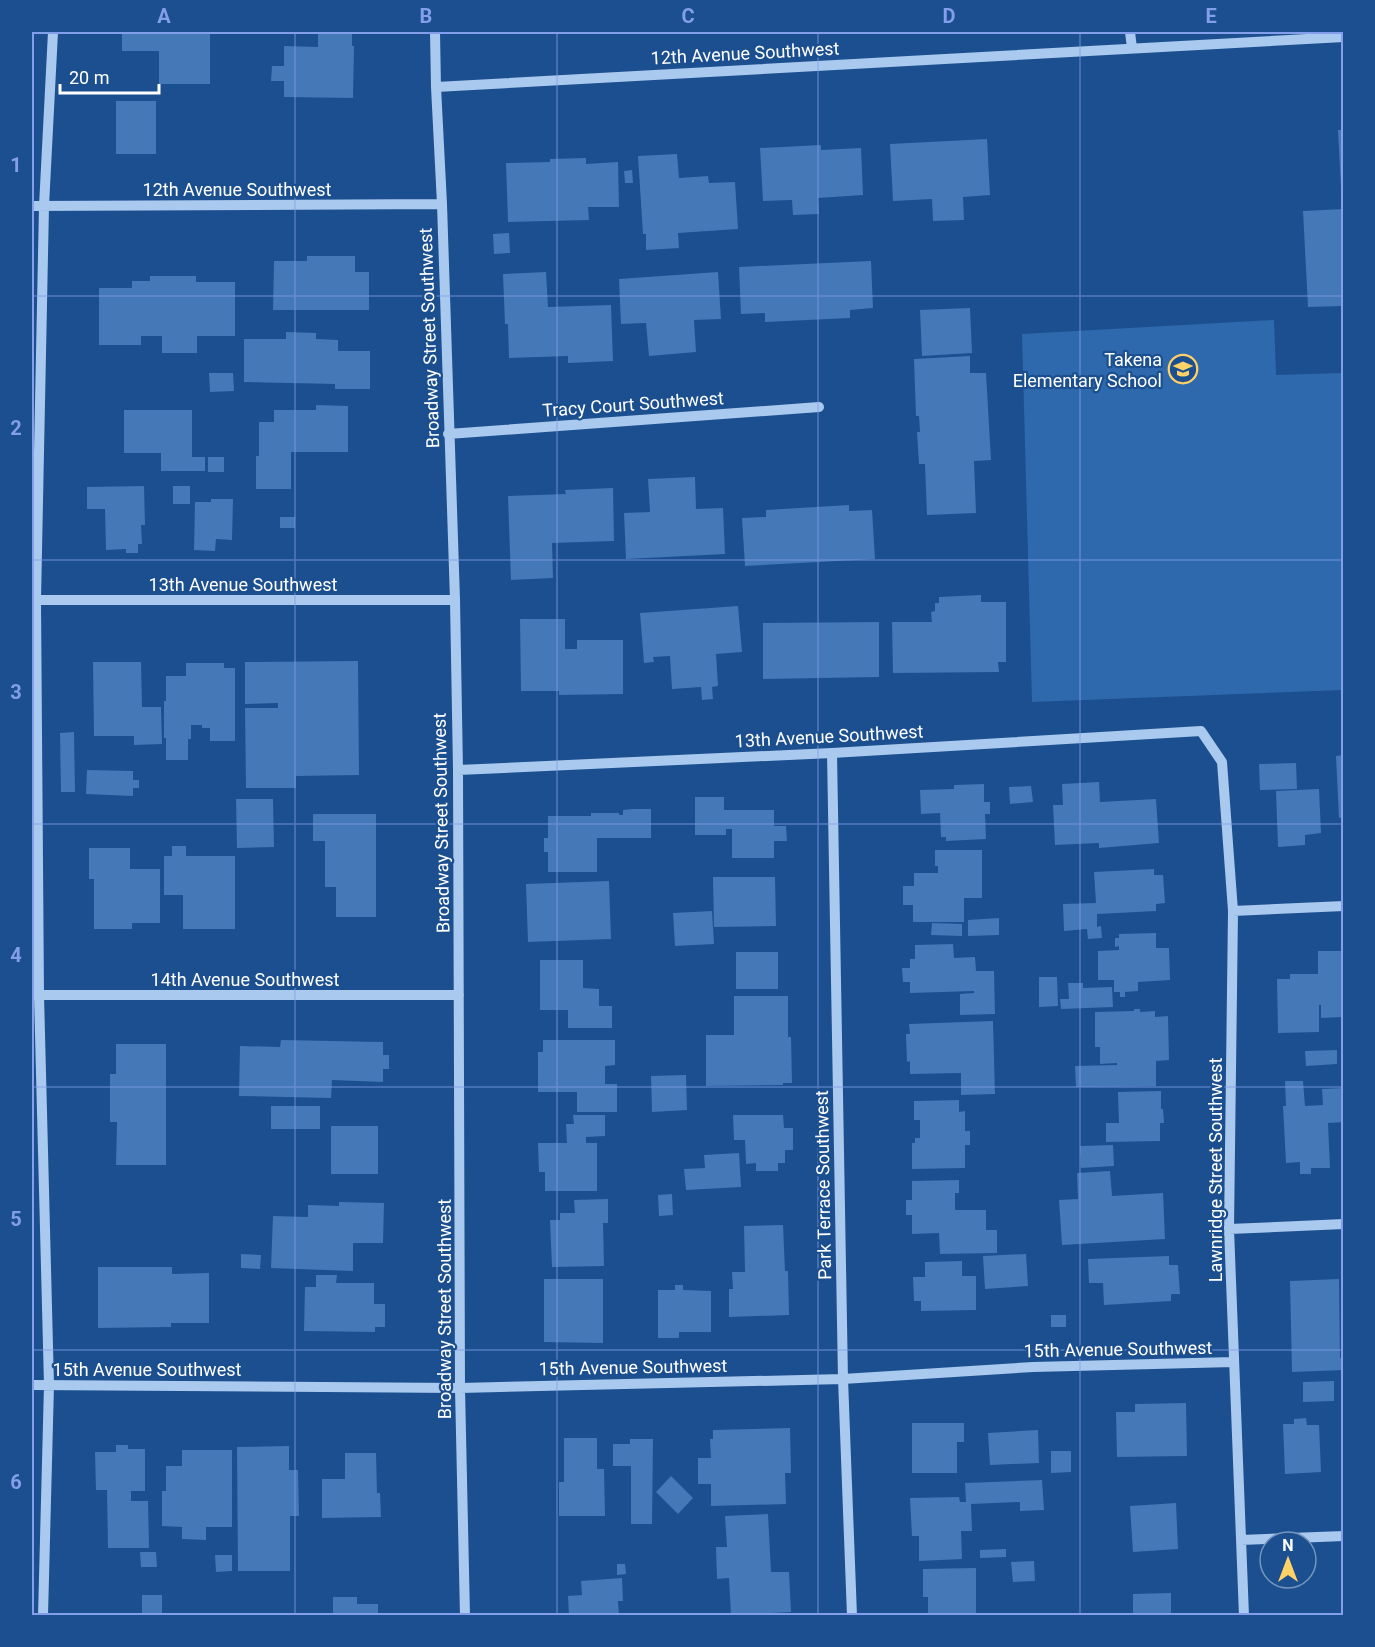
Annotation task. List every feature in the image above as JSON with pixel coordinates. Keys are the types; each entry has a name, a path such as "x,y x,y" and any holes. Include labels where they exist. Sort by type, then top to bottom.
{"street":[{"path":"43,1616 49,1385 35,995 34,600 44,206 53,32"},
{"name":"Broadway Street Southwest","path":"435,32 455,600 458,770 460,1388 465,1616"},
{"path":"1130,32 1132,48"},
{"name":"12th Avenue Southwest","path":"436,87 1344,37"},
{"name":"12th Avenue Southwest","path":"32,206 442,204"},
{"name":"Tracy Court Southwest","path":"448,434 819,407"},
{"name":"13th Avenue Southwest","path":"34,600 455,600"},
{"name":"13th Avenue Southwest","path":"458,770 832,753 1202,731"},
{"name":"Lawnridge Street Southwest","path":"1202,731 1222,762 1233,911 1229,1229 1244,1616"},
{"name":"Park Terrace Southwest","path":"832,753 843,1379 852,1616"},
{"path":"1233,911 1344,906"},
{"name":"14th Avenue Southwest","path":"35,995 459,995"},
{"path":"1229,1229 1344,1224"},
{"name":"15th Avenue Southwest","path":"32,1385 460,1388 843,1379 1033,1367 1234,1362"},
{"path":"1241,1540 1344,1536"}],"shaded area":[{"path":"1274,320 1276,375 1343,373 1343,690 1032,702 1022,334"}],"building":[{"path":"122,32 210,32 210,84 159,84 159,51 122,51"},
{"path":"318,32 352,32 353,98 284,97 284,81 271,81 272,66 284,66 284,46 318,47"},
{"path":"116,101 156,101 156,154 116,154"},
{"path":"1338,130 1344,130 1344,207 1342,207"},
{"path":"987,139 990,195 963,197 964,220 933,221 932,199 893,201 890,144"},
{"path":"821,145 821,150 861,148 863,195 818,198 819,214 793,215 792,200 763,201 760,148"},
{"path":"677,154 679,178 708,176 709,183 735,182 738,229 678,233 679,248 646,250 638,156"},
{"path":"586,158 586,164 618,162 619,207 588,207 589,220 508,222 506,163"},
{"path":"632,170 633,183 625,183 624,171"},
{"path":"1344,209 1344,306 1308,307 1303,211"},
{"path":"509,233 510,253 494,254 493,234"},
{"path":"307,256 355,256 355,272 369,272 369,310 273,310 274,261 307,261"},
{"path":"871,261 873,308 850,310 850,318 765,322 765,313 741,314 739,267"},
{"path":"546,272 548,307 611,305 613,361 568,363 568,356 509,358 503,274"},
{"path":"718,272 721,319 694,320 696,352 649,356 646,323 621,324 619,279"},
{"path":"150,276 196,276 196,282 235,282 235,336 197,336 197,353 162,353 162,336 141,336 141,345 99,345 99,288 132,288 132,281 150,281"},
{"path":"970,308 972,353 922,356 920,310"},
{"path":"286,332 316,333 316,339 338,340 338,351 370,351 370,389 335,389 335,384 244,382 244,339 286,339"},
{"path":"970,356 970,373 986,373 991,460 974,461 976,513 927,515 925,464 919,464 917,432 920,432 919,416 916,416 914,359"},
{"path":"209,373 233,373 234,391 210,392"},
{"path":"316,405 348,406 348,452 291,452 291,489 256,489 259,422 274,422 274,410 316,410"},
{"path":"124,410 192,410 192,457 205,457 205,471 161,471 161,453 124,453"},
{"path":"208,457 224,457 224,472 208,472"},
{"path":"695,477 696,509 723,508 725,554 626,559 624,513 650,512 648,479"},
{"path":"144,486 145,525 141,525 142,544 138,544 138,553 126,553 126,549 106,550 105,509 87,509 87,487"},
{"path":"173,486 190,486 190,504 173,504"},
{"path":"613,488 614,541 552,543 553,578 511,580 508,496 566,494 565,490"},
{"path":"211,499 233,499 232,540 216,539 215,551 194,550 195,502 211,502"},
{"path":"849,505 849,511 872,510 875,559 745,566 742,518 766,517 766,510"},
{"path":"280,517 295,517 295,528 280,528"},
{"path":"981,595 981,602 1006,602 1006,662 998,662 999,672 893,673 892,622 932,622 931,612 935,611 935,603 939,603 939,597"},
{"path":"738,606 742,652 716,654 718,686 712,687 713,699 702,700 701,687 672,689 670,656 653,657 654,662 644,663 640,613"},
{"path":"520,619 565,619 565,649 577,649 577,640 623,640 623,694 559,695 559,691 521,691"},
{"path":"879,622 879,677 763,679 763,623"},
{"path":"358,661 359,775 296,776 296,788 246,788 245,708 278,708 278,703 245,704 245,662"},
{"path":"93,662 141,662 142,707 161,707 162,744 134,745 134,736 94,736"},
{"path":"186,663 224,663 224,668 235,668 235,741 210,741 210,728 191,725 188,760 166,760 164,701 166,701 166,676 186,676"},
{"path":"74,732 75,792 61,792 60,733"},
{"path":"1344,755 1344,817 1339,818 1336,756"},
{"path":"1296,763 1297,789 1260,790 1259,764"},
{"path":"87,770 133,771 133,780 139,780 139,788 133,788 133,796 86,794"},
{"path":"1099,782 1100,802 1156,799 1159,843 1099,848 1099,843 1055,845 1053,805 1063,805 1062,784"},
{"path":"984,784 984,802 990,802 990,814 985,814 986,839 946,841 946,837 941,837 940,813 921,814 920,790 954,789 954,785"},
{"path":"1031,786 1033,802 1010,804 1009,787"},
{"path":"1319,789 1321,833 1305,835 1305,845 1278,847 1276,791"},
{"path":"695,797 724,797 724,810 774,810 774,826 786,826 787,841 774,841 774,858 732,858 732,829 726,829 726,835 695,835"},
{"path":"236,799 273,799 274,847 237,848"},
{"path":"651,809 651,838 597,838 597,872 548,872 548,852 544,852 544,838 548,838 548,816 591,816 591,813 623,815 623,810"},
{"path":"313,814 376,814 376,917 336,917 336,887 325,887 325,841 313,841"},
{"path":"172,846 186,846 186,856 235,856 235,929 183,929 183,895 164,895 164,856 172,856"},
{"path":"89,848 130,848 130,869 160,869 160,923 132,923 132,929 94,929 94,879 89,879"},
{"path":"935,850 982,850 982,898 964,898 964,922 913,922 913,905 903,905 903,886 914,886 914,873 938,873 938,866 935,866"},
{"path":"1154,869 1154,875 1163,875 1165,903 1156,904 1156,911 1097,914 1097,927 1101,926 1102,938 1088,939 1087,929 1064,931 1063,904 1096,903 1094,872"},
{"path":"713,877 775,877 776,926 714,927"},
{"path":"609,881 611,939 528,942 526,884"},
{"path":"712,911 714,944 675,946 673,913"},
{"path":"999,918 999,935 968,936 968,920"},
{"path":"932,923 962,924 962,936 931,935"},
{"path":"1156,933 1156,948 1169,948 1170,980 1138,982 1138,991 1125,992 1125,997 1120,997 1120,992 1114,992 1114,980 1098,980 1098,951 1119,950 1119,946 1115,947 1115,938 1119,938 1119,934"},
{"path":"953,944 954,958 975,957 976,971 994,971 995,1014 960,1015 960,994 974,993 974,991 910,993 910,982 903,982 902,968 910,968 910,959 915,959 915,945"},
{"path":"1318,951 1342,951 1343,1017 1321,1018 1321,1005 1319,1005 1319,1032 1278,1033 1277,979 1290,979 1290,974 1318,974"},
{"path":"736,952 778,952 778,989 736,989"},
{"path":"540,960 583,960 583,988 599,989 599,1006 612,1006 612,1028 568,1028 568,1010 540,1010"},
{"path":"1039,977 1057,977 1058,1006 1039,1007"},
{"path":"1068,983 1083,983 1083,988 1112,987 1113,1007 1061,1009 1060,999 1069,999"},
{"path":"734,996 788,996 788,1037 791,1037 792,1083 706,1086 706,1035 734,1035"},
{"path":"1134,1009 1140,1009 1140,1012 1155,1011 1155,1017 1168,1016 1169,1060 1156,1061 1156,1086 1076,1087 1075,1066 1117,1065 1117,1063 1100,1064 1100,1047 1095,1047 1095,1012 1134,1011"},
{"path":"993,1021 995,1094 961,1095 961,1073 910,1074 906,1034 910,1034 909,1024"},
{"path":"281,1040 383,1042 383,1055 389,1055 389,1069 383,1069 383,1082 332,1080 331,1098 239,1096 240,1046 280,1047"},
{"path":"543,1040 615,1040 615,1065 605,1066 605,1084 617,1084 617,1112 577,1112 577,1092 538,1092 538,1052 543,1052"},
{"path":"116,1044 166,1044 166,1165 116,1165 117,1122 110,1122 110,1074 116,1074"},
{"path":"1337,1050 1337,1064 1306,1066 1305,1051"},
{"path":"686,1075 687,1110 652,1112 651,1076"},
{"path":"1285,1081 1303,1081 1305,1106 1323,1105 1322,1089 1344,1088 1344,1122 1328,1123 1330,1168 1311,1168 1311,1174 1300,1174 1300,1162 1286,1163 1283,1106 1286,1106"},
{"path":"1161,1091 1164,1123 1160,1123 1160,1141 1106,1142 1106,1123 1119,1123 1118,1092"},
{"path":"959,1100 959,1112 965,1111 965,1131 970,1131 970,1145 965,1145 965,1168 912,1169 912,1143 915,1143 915,1138 920,1138 920,1120 914,1120 914,1101"},
{"path":"271,1106 320,1106 320,1129 271,1129"},
{"path":"573,1115 605,1115 605,1136 586,1137 586,1143 597,1143 597,1191 545,1191 545,1172 539,1172 538,1143 567,1143 566,1124 574,1124"},
{"path":"733,1115 783,1115 784,1128 793,1128 793,1150 785,1150 785,1163 778,1163 778,1171 756,1171 756,1163 746,1164 745,1140 734,1140"},
{"path":"331,1126 378,1126 378,1174 331,1174"},
{"path":"1113,1145 1114,1166 1081,1168 1080,1146"},
{"path":"739,1153 741,1187 686,1190 684,1169 705,1168 704,1155"},
{"path":"1110,1171 1112,1196 1163,1193 1165,1239 1062,1245 1059,1200 1078,1199 1077,1173"},
{"path":"959,1180 959,1193 955,1193 955,1210 986,1210 986,1230 997,1230 997,1253 940,1254 939,1233 912,1234 912,1215 906,1215 906,1200 912,1200 912,1181"},
{"path":"672,1194 673,1215 659,1216 658,1195"},
{"path":"608,1199 608,1223 603,1223 604,1266 552,1267 550,1220 560,1220 560,1213 575,1213 574,1200"},
{"path":"339,1202 384,1203 383,1243 353,1243 353,1271 271,1268 273,1216 308,1217 308,1205 339,1206"},
{"path":"783,1225 785,1271 788,1271 789,1315 729,1317 729,1289 733,1289 732,1272 745,1272 744,1226"},
{"path":"241,1254 261,1255 260,1269 241,1268"},
{"path":"1026,1254 1028,1286 985,1289 983,1256"},
{"path":"1169,1256 1169,1265 1178,1265 1180,1294 1171,1294 1171,1301 1104,1305 1103,1283 1089,1283 1088,1259"},
{"path":"962,1261 962,1276 976,1276 976,1310 921,1311 921,1301 914,1301 913,1277 925,1277 925,1262"},
{"path":"98,1267 172,1267 172,1274 209,1273 209,1323 171,1323 171,1327 98,1328"},
{"path":"316,1275 337,1275 336,1283 374,1283 374,1304 385,1304 385,1327 375,1327 375,1332 304,1331 305,1287 316,1287"},
{"path":"544,1279 603,1279 603,1343 544,1342"},
{"path":"1339,1279 1340,1358 1344,1358 1344,1370 1292,1372 1290,1281"},
{"path":"675,1285 683,1285 683,1290 711,1291 711,1332 679,1332 679,1338 658,1338 658,1290 675,1290"},
{"path":"1051,1315 1066,1315 1066,1327 1051,1327"},
{"path":"1334,1381 1334,1401 1303,1402 1303,1382"},
{"path":"1186,1403 1187,1456 1117,1457 1116,1412 1135,1412 1135,1404"},
{"path":"1306,1418 1307,1425 1319,1425 1321,1472 1285,1474 1283,1424 1294,1424 1294,1419"},
{"path":"912,1423 964,1423 964,1442 957,1442 957,1473 912,1473"},
{"path":"790,1428 791,1473 785,1473 786,1504 711,1506 711,1484 698,1484 698,1458 711,1458 710,1439 713,1439 713,1430"},
{"path":"1038,1430 1039,1463 990,1465 988,1433"},
{"path":"564,1438 597,1438 597,1469 604,1469 605,1516 559,1516 559,1482 564,1482"},
{"path":"630,1439 653,1439 652,1524 631,1524 631,1466 613,1466 613,1444 630,1444"},
{"path":"116,1445 128,1445 128,1449 145,1449 145,1491 131,1491 131,1501 148,1501 149,1548 108,1548 107,1490 96,1490 95,1452 116,1452"},
{"path":"289,1446 289,1470 298,1470 299,1516 290,1516 290,1571 238,1571 237,1447"},
{"path":"182,1450 232,1450 232,1527 206,1527 206,1540 182,1539 182,1527 162,1526 162,1491 166,1491 166,1466 182,1466"},
{"path":"1051,1451 1071,1451 1071,1472 1051,1473"},
{"path":"345,1453 376,1453 377,1493 380,1493 381,1517 322,1518 322,1479 345,1479"},
{"path":"671,1476 693,1498 678,1514 656,1492"},
{"path":"1042,1480 1044,1510 1020,1511 1020,1502 971,1504 972,1531 961,1531 962,1559 919,1561 919,1536 912,1536 910,1498 959,1497 960,1502 966,1502 965,1483"},
{"path":"1176,1503 1178,1549 1133,1552 1130,1506"},
{"path":"768,1514 771,1572 789,1572 791,1612 731,1615 729,1578 717,1579 716,1547 727,1547 725,1516"},
{"path":"1006,1549 1006,1557 980,1558 980,1550"},
{"path":"140,1552 156,1552 157,1567 141,1567"},
{"path":"215,1555 232,1555 232,1571 216,1572"},
{"path":"1034,1561 1035,1581 1013,1582 1011,1562"},
{"path":"617,1564 625,1564 626,1574 617,1575"},
{"path":"976,1568 976,1616 928,1616 928,1597 923,1597 923,1569"},
{"path":"622,1578 623,1601 618,1601 619,1616 569,1616 568,1596 582,1595 581,1581"},
{"path":"1171,1593 1171,1616 1133,1616 1133,1594"},
{"path":"142,1595 162,1595 162,1616 142,1616"},
{"path":"333,1597 357,1597 357,1604 378,1604 378,1616 333,1616"}],"place":[{"name":"Takena Elementary School","path":"1183,369"}]}
